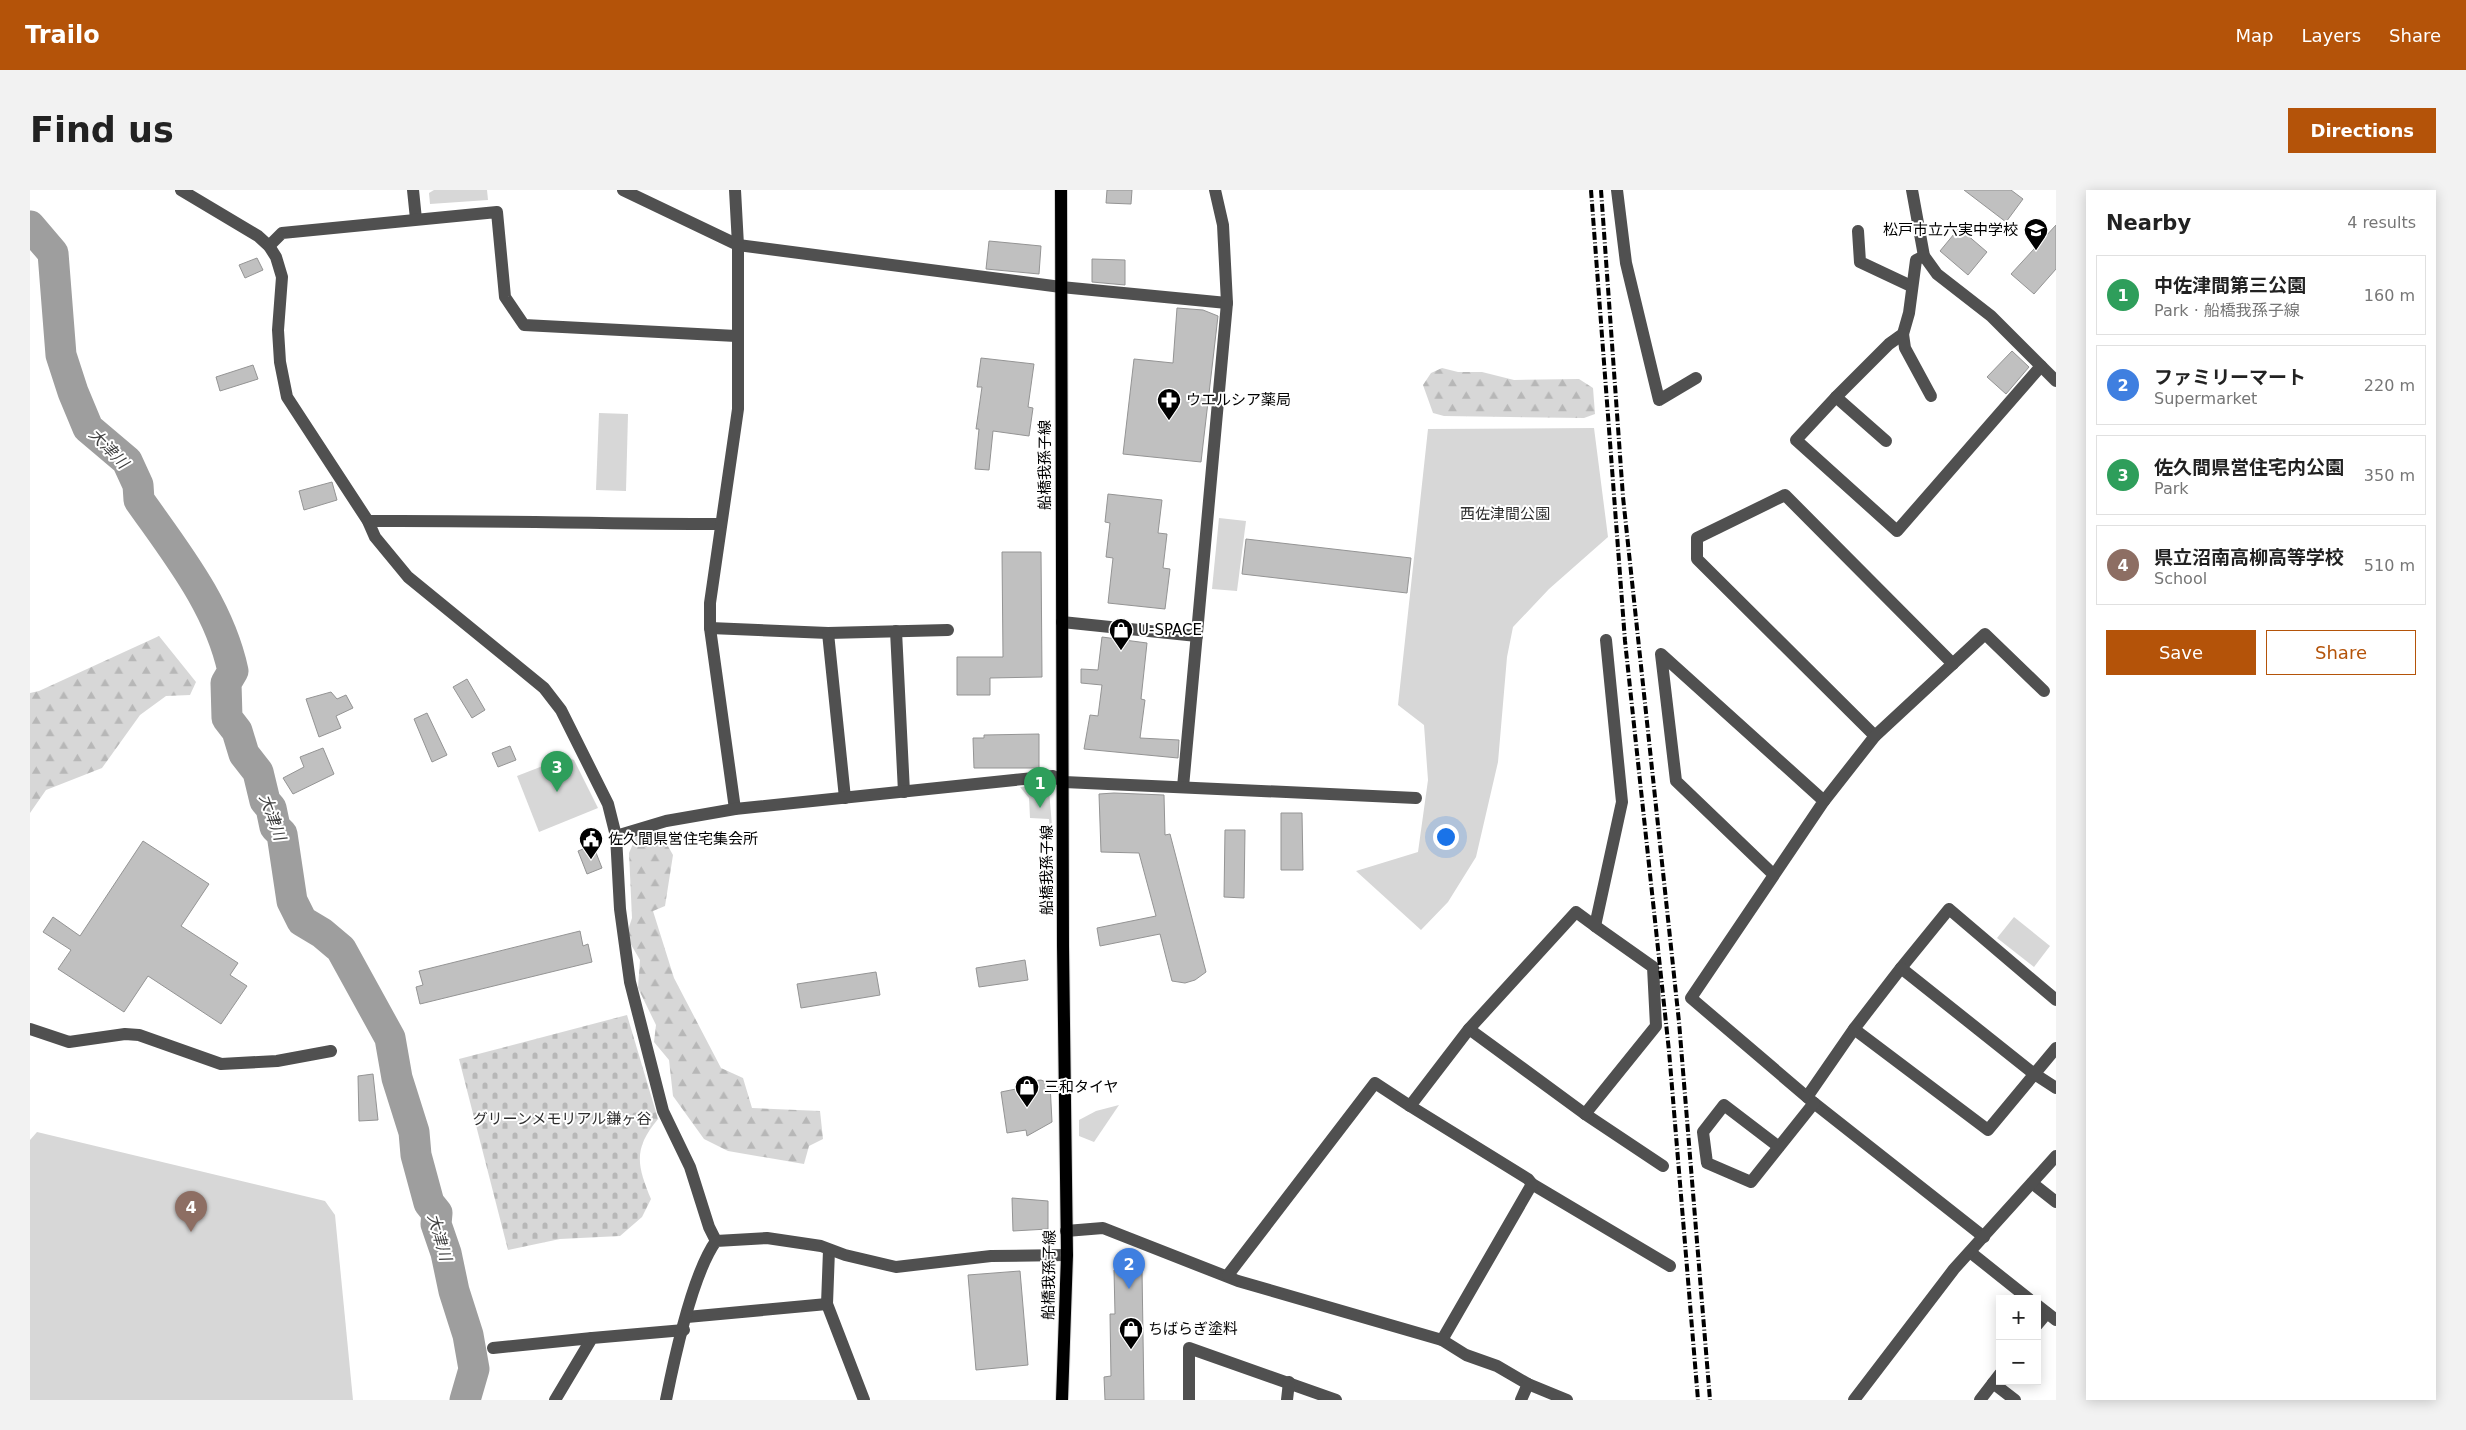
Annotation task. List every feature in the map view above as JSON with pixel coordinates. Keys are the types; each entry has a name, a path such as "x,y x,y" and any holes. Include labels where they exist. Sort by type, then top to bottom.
{"main road":[{"name":"船橋我孫子線","path":"1061,190 1067,1255 1062,1400"}],"street":[{"path":"180,190 258,236 269,246 276,257 282,277 278,330 280,362 287,397 368,521 375,537 408,577 544,688 561,710 583,751 608,804 616,836 620,909 630,982 663,1111 690,1167 709,1227 716,1241"},
{"path":"413,190 416,218"},
{"path":"623,190 738,246 1061,287 1227,303"},
{"path":"735,190 738,246 736,336 738,409 710,603 710,628 735,809"},
{"path":"1183,788 1227,303 1223,225 1215,190"},
{"path":"1617,190 1626,263 1659,400 1696,378"},
{"path":"1912,190 1924,256 1937,274 1991,316 2056,381"},
{"path":"269,246 282,233 416,218 497,212 505,298 524,325 736,336"},
{"path":"1858,231 1860,262 1911,286"},
{"path":"1924,256 1916,260 1903,334 1905,348 1931,396"},
{"path":"1903,334 1889,344 1796,440 1897,531 2041,366"},
{"path":"1836,397 1886,441"},
{"path":"1875,736 1697,559 1697,538 1785,495 1953,664"},
{"path":"368,521 522,520 592,524 721,524"},
{"path":"1062,622 1197,636"},
{"path":"710,628 828,633 948,630"},
{"path":"896,631 904,792"},
{"path":"828,633 845,798"},
{"path":"1984,1237 1811,1100 1691,998 1824,801 1875,736 1985,634 2044,691"},
{"path":"1595,926 1622,802 1606,640"},
{"path":"1774,875 1676,781 1661,654 1824,801"},
{"path":"616,836 666,821 735,809 1053,776 1064,782 1416,798"},
{"path":"1779,1147 1724,1105 1703,1132 1707,1163 1751,1182 1779,1147 1811,1100 1854,1029 1949,909 2056,1000"},
{"path":"1410,1106 1469,1029 1576,912 1653,967 1656,1026 1585,1114"},
{"path":"1901,968 2033,1073 2056,1088"},
{"path":"30,1029 69,1042 125,1034 139,1035 221,1064 277,1061 331,1051"},
{"path":"1469,1029 1585,1114 1663,1166"},
{"path":"1854,1029 1988,1130 2033,1073 2056,1048"},
{"path":"1228,1275 1375,1083 1528,1179 1532,1184 1670,1266"},
{"path":"1854,1400 1954,1269 2056,1156"},
{"path":"2032,1183 2056,1202"},
{"path":"1442,1340 1532,1184"},
{"path":"1066,1231 1103,1228 1272,1292 1442,1340 1466,1355 1497,1366 1528,1384 1566,1400"},
{"path":"716,1241 767,1238 821,1246 828,1250 896,1267 991,1256 1067,1255"},
{"path":"665,1398 689,1305 709,1251 716,1241"},
{"path":"828,1250 827,1304 864,1400"},
{"path":"1970,1252 2024,1295"},
{"path":"687,1317 827,1304"},
{"path":"493,1348 684,1330"},
{"path":"555,1400 592,1338"},
{"path":"1189,1400 1189,1348 1336,1400"},
{"path":"1980,1400 1996,1379"},
{"path":"1287,1400 1289,1382"},
{"path":"1521,1400 1528,1384"},
{"path":"2001,1385 2015,1400"}],"green space":[{"path":"434,190 487,190 488,200 430,204 429,193"},
{"path":"1442,368 1458,372 1482,372 1514,380 1579,379 1593,388 1595,414 1584,418 1444,416 1433,413 1423,385 1431,373"},
{"path":"599,413 628,414 626,491 596,490"},
{"name":"西佐津間公園","path":"1594,428 1608,537 1549,589 1513,627 1507,657 1498,762 1476,857 1448,902 1421,930 1356,871 1418,852 1428,780 1424,725 1398,705 1428,429"},
{"path":"1219,518 1246,521 1237,591 1212,589"},
{"path":"159,636 196,682 190,695 166,696 140,715 102,768 46,790 30,813 30,693 39,691"},
{"path":"566,757 574,760 598,808 539,832 517,776"},
{"path":"1020,787 1045,787 1049,790 1053,838 1051,840 1049,819 1030,818 1029,798"},
{"path":"661,834 673,855 665,906 653,911 674,978 721,1068 743,1078 752,1108 820,1111 823,1139 809,1146 804,1164 728,1151 704,1139 673,1096 669,1060 654,1042 656,1025 638,988 640,960 626,936 632,918 629,853 636,837"},
{"path":"2014,917 2050,946 2034,967 1997,938"},
{"name":"グリーンメモリアル鎌ヶ谷","path":"627,1015 658,1119 644,1139 641,1149 640,1167 651,1199 642,1217 620,1236 560,1239 508,1250 459,1059"},
{"path":"1119,1105 1094,1142 1079,1136 1079,1120 1096,1111"},
{"path":"37,1132 325,1201 335,1215 353,1400 30,1400 30,1140"}],"building":[{"path":"1107,190 1132,190 1131,204 1106,203"},
{"path":"1964,190 2011,190 2023,199 2006,222"},
{"path":"2056,225 2056,269 2034,294 2011,274"},
{"path":"1959,228 1987,252 1968,275 1940,251"},
{"path":"989,241 1041,246 1039,274 986,269"},
{"path":"257,258 263,270 245,278 239,265"},
{"path":"1092,259 1125,260 1125,285 1092,282"},
{"path":"1177,308 1203,310 1218,316 1201,462 1123,454 1134,359 1173,363"},
{"path":"2012,351 2029,367 2006,394 1987,377"},
{"path":"981,358 1034,364 1028,407 1033,408 1029,436 993,431 989,470 975,469 979,429 976,429 982,387 977,387"},
{"path":"253,365 258,379 220,391 216,377"},
{"path":"332,482 337,500 304,510 299,491"},
{"path":"1108,494 1162,500 1158,533 1167,534 1163,568 1170,569 1165,609 1108,603 1113,558 1106,557 1110,523 1105,522"},
{"path":"1246,539 1411,558 1407,593 1242,574"},
{"path":"1002,552 1041,552 1042,677 990,678 990,695 957,695 957,657 1003,657"},
{"path":"1102,637 1147,643 1141,699 1145,700 1140,738 1179,740 1178,758 1084,749 1090,715 1098,716 1102,685 1081,683 1081,669 1098,670"},
{"path":"467,679 485,710 472,718 453,687"},
{"path":"331,692 337,699 346,695 353,708 336,716 341,728 319,737 306,699"},
{"path":"427,713 447,755 432,762 414,719"},
{"path":"1039,734 1039,768 974,768 973,738 984,738 984,735"},
{"path":"510,746 516,760 498,767 492,753"},
{"path":"323,748 334,774 293,794 283,778 304,767 300,757"},
{"path":"1099,794 1164,795 1165,835 1170,834 1206,972 1195,980 1185,983 1172,981 1160,934 1100,946 1097,928 1156,916 1139,853 1101,852"},
{"path":"1281,813 1302,813 1303,870 1281,870"},
{"path":"1225,830 1245,830 1244,898 1224,897"},
{"path":"143,841 209,884 181,926 238,963 230,975 247,986 221,1024 148,976 124,1012 58,969 71,950 43,932 53,917 80,936"},
{"path":"593,845 602,868 587,874 578,851"},
{"path":"580,931 583,946 588,944 592,962 420,1004 416,987 423,985 419,971"},
{"path":"1025,960 1028,980 979,987 976,968"},
{"path":"876,972 880,995 801,1008 797,984"},
{"path":"373,1074 378,1120 359,1121 358,1076"},
{"path":"1041,1080 1050,1084 1052,1122 1027,1136 1026,1130 1007,1133 1001,1092 1016,1089 1016,1083"},
{"path":"1012,1198 1048,1201 1048,1229 1013,1231"},
{"path":"1114,1270 1142,1270 1144,1400 1105,1400 1104,1377 1111,1376 1110,1314 1115,1314"},
{"path":"1020,1271 1028,1365 976,1370 968,1275"}],"waterway":[{"name":"大津川","path":"30,226 53,253 61,355 73,392 88,428 127,461 138,485 139,500 195,581 218,624 233,671 226,683 227,718 237,731 244,754 258,772 265,801 271,808 275,827 282,834 292,901 302,921 322,933 341,949 390,1038 397,1078 414,1132 416,1155 429,1203 437,1213 436,1224 446,1253 454,1291 468,1335 474,1369 465,1400"}],"railway":[{"path":"1591,190 1625,641 1669,1051 1698,1400"},
{"path":"1601,190 1623,497 1679,1022 1710,1400"}],"place":[{"name":"松戸市立六実中学校","path":"2036,251"},
{"name":"ウエルシア薬局","path":"1169,421"},
{"name":"U-SPACE","path":"1121,651"},
{"name":"佐久間県営住宅内公園","path":"557,792"},
{"name":"中佐津間第三公園","path":"1040,808"},
{"name":"佐久間県営住宅集会所","path":"591,860"},
{"name":"三和タイヤ","path":"1027,1108"},
{"name":"県立沼南高柳高等学校","path":"191,1232"},
{"name":"ファミリーマート","path":"1129,1289"},
{"name":"ちばらぎ塗料","path":"1131,1350"}]}
